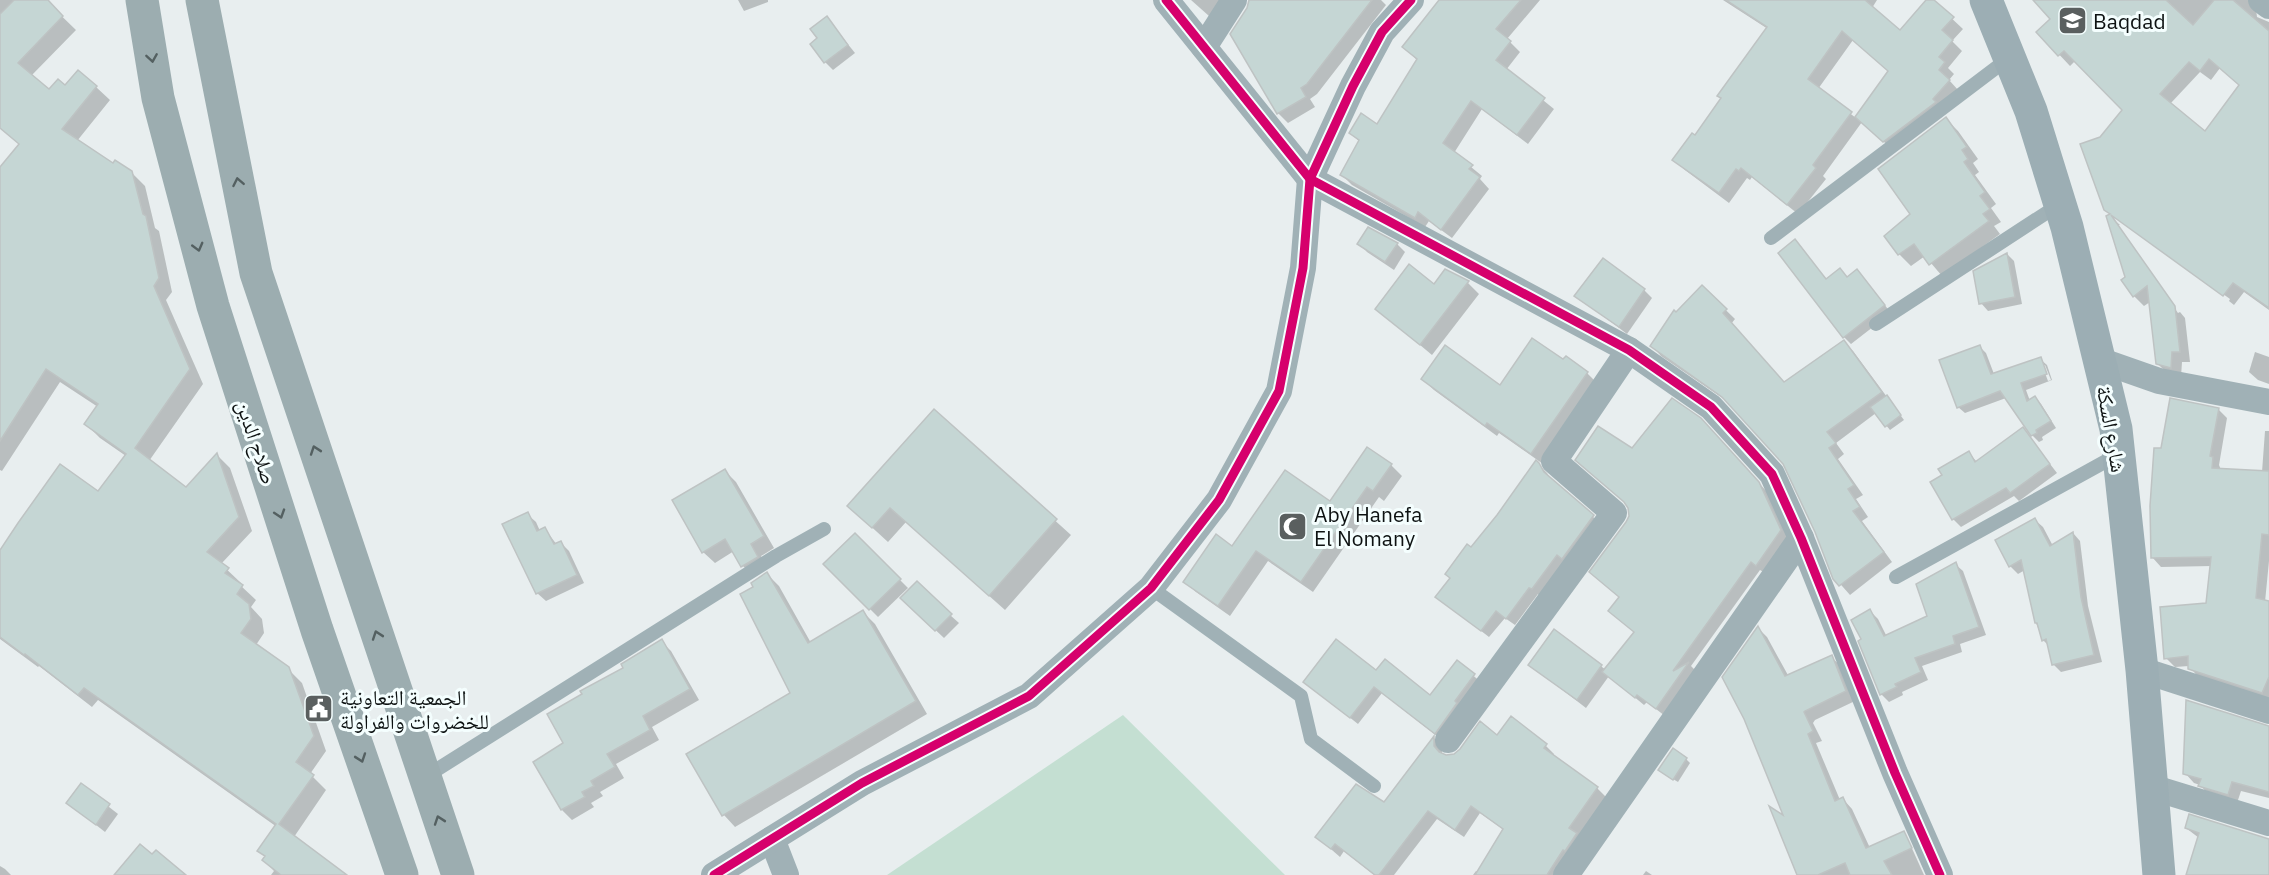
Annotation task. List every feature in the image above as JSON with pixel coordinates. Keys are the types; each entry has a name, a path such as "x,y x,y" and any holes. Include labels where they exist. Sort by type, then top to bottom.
{"highway":[{"name":"صلاح الدين","path":"142,0 158,98 213,306 318,630 402,875"},
{"path":"202,0 256,273 458,875"}],"street":[{"path":"1166,0 1310,179 1629,350 1711,407 1772,474 1801,538 1895,773 1940,875"},
{"path":"1204,47 1234,0"},
{"path":"714,875 862,783 1029,696 1151,588 1220,500 1279,391 1303,268 1310,179 1353,86 1382,32 1411,0"},
{"name":"شارع السكة","path":"1986,0 2031,111 2067,227 2116,429 2142,670 2159,875"},
{"path":"2261,0 2269,6"},
{"path":"1448,740 1614,513 1554,461 1629,350"},
{"path":"2099,360 2159,381 2269,402"},
{"path":"1566,875 1801,538"},
{"path":"2142,670 2269,711"},
{"path":"2151,787 2269,823"},
{"path":"772,839 786,875"}],"lane":[{"path":"1771,238 2009,58"},
{"path":"1876,324 2060,204"},
{"path":"1896,577 2119,454"},
{"path":"425,777 776,556 824,529"},
{"path":"1151,588 1301,696 1311,740 1374,786"}],"green space":[{"path":"1123,715 1285,875 887,875"}],"building":[{"path":"14,0 48,0 63,16 18,63 49,89 58,79 65,85 78,70 97,86 62,129 113,163 115,160 132,171 143,214 146,216 159,278 154,286 190,369 135,448 186,487 217,453 239,517 207,552 229,568 225,573 243,585 237,594 249,604 251,619 241,633 289,667 314,736 296,762 314,775 279,824 347,875 281,875 262,860 265,856 257,851 276,824 84,688 78,695 0,637 0,550 18,523 60,464 98,491 126,454 84,424 98,404 46,369 0,441 0,167 19,144 0,128 0,14"},
{"path":"1249,0 1372,0 1307,84 1301,88 1306,97 1277,114 1230,34 1247,8"},
{"path":"1439,0 1521,0 1496,29 1511,41 1496,60 1545,98 1517,135 1471,101 1443,143 1473,165 1469,169 1480,177 1441,230 1418,212 1415,218 1340,175 1359,140 1349,133 1361,113 1377,124 1417,59 1402,47"},
{"path":"1726,0 1865,0 1900,30 1926,0 1934,0 1954,17 1942,30 1953,40 1939,57 1945,62 1939,70 1950,80 1933,99 1936,102 1883,142 1855,117 1888,71 1842,31 1808,79 1852,112 1813,165 1816,168 1787,205 1741,168 1739,171 1736,169 1719,193 1672,160 1692,133 1695,135 1721,98 1717,96 1767,27"},
{"path":"2033,0 2166,0 2193,25 2214,0 2233,0 2269,31 2269,308 2233,283 2223,296 2111,215 2175,306 2180,352 2172,352 2171,368 2156,364 2147,286 2133,297 2121,280 2125,277 2106,216 2110,214 2104,210 2080,144 2100,137 2122,110 2064,51 2058,56 2036,32 2050,19","holes":["2209,59 2239,85 2205,131 2160,94 2189,62 2200,71"]},
{"path":"827,16 848,45 824,63 810,44 817,38 810,29"},
{"path":"1946,117 1967,147 1962,150 1968,159 1964,162 1985,192 1980,196 1990,209 1983,214 1989,221 1929,265 1914,244 1898,255 1884,236 1910,214 1878,169"},
{"path":"1368,227 1398,243 1385,262 1357,244"},
{"path":"1795,239 1826,279 1840,268 1847,277 1857,269 1885,305 1843,338 1778,253"},
{"path":"2007,253 2015,297 1979,304 1973,271"},
{"path":"1603,258 1645,289 1619,327 1574,296"},
{"path":"1409,264 1434,284 1445,269 1469,281 1420,345 1375,309"},
{"path":"1702,285 1727,309 1723,313 1784,382 1844,340 1882,392 1827,432 1836,443 1829,448 1854,485 1848,489 1860,507 1853,511 1884,552 1839,586 1833,579 1815,532 1783,464 1722,397 1650,346 1674,310 1676,312"},
{"path":"1532,338 1563,359 1566,356 1588,372 1531,454 1487,423 1485,426 1421,379 1445,345 1500,385"},
{"path":"1980,345 1991,374 2041,357 2047,374 2021,383 2027,401 2035,396 2051,421 2036,430 2037,433 2031,436 2000,391 1957,408 1939,360"},
{"path":"1887,395 1901,415 1885,427 1870,407"},
{"path":"1672,398 1701,418 1759,482 1781,530 1756,566 1751,562 1673,671 1689,662 1656,709 1637,695 1635,698 1602,672 1634,632 1608,611 1619,597 1589,572 1626,522 1629,516 1628,508 1575,460 1598,426 1632,448"},
{"path":"2170,398 2219,408 2210,456 2213,457 2212,468 2269,471 2269,535 2262,534 2256,598 2269,601 2269,677 2262,693 2188,669 2188,656 2164,659 2160,607 2206,603 2211,557 2151,558 2150,506 2154,448 2161,448"},
{"path":"934,409 1057,519 989,596 890,508 872,528 847,506"},
{"path":"2023,427 2050,464 2010,493 2006,488 1952,520 1930,482 1942,475 1938,469 1969,451 1975,462"},
{"path":"1367,447 1392,464 1373,491 1367,487 1301,582 1256,551 1218,606 1183,582 1216,534 1232,546 1285,470 1330,501"},
{"path":"1536,460 1544,472 1594,515 1562,559 1557,555 1506,619 1496,611 1481,631 1435,597 1450,578 1445,574 1467,544 1471,547"},
{"path":"725,469 764,536 751,544 758,557 741,567 725,539 702,553 672,500"},
{"path":"528,512 537,531 545,527 554,544 561,541 577,575 536,594 502,524"},
{"path":"2035,518 2050,546 2073,532 2081,597 2094,655 2052,665 2046,639 2042,641 2037,623 2035,623 2021,560 2009,567 1995,540"},
{"path":"855,533 901,579 869,610 823,564"},
{"path":"1956,562 1979,627 1953,636 1955,644 1915,658 1921,672 1895,684 1897,687 1880,695 1858,641 1861,639 1851,620 1870,609 1884,636 1927,616 1916,584"},
{"path":"767,572 808,643 863,610 916,701 722,816 686,754 790,693 740,594 753,587 751,583"},
{"path":"917,581 952,614 935,631 900,598"},
{"path":"1758,626 1785,676 1832,655 1846,691 1804,712 1813,731 1808,734 1835,801 1843,797 1866,848 1904,831 1912,848 1884,861 1892,875 1850,875 1845,863 1818,875 1797,875 1769,806 1783,815 1744,719 1722,677"},
{"path":"1554,629 1602,665 1577,700 1528,665"},
{"path":"662,639 690,689 643,716 650,730 607,754 615,767 591,781 594,786 582,792 585,797 561,810 533,762 563,743 547,714 582,694 580,691 623,668 621,664"},
{"path":"1336,639 1376,670 1385,659 1430,695 1457,660 1475,674 1435,734 1374,687 1350,718 1303,682"},
{"path":"2186,700 2269,726 2269,792 2232,782 2228,795 2198,786 2201,779 2183,774"},
{"path":"1511,716 1547,744 1544,748 1598,787 1569,828 1577,833 1547,875 1475,875 1503,829 1471,806 1455,830 1428,811 1379,875 1375,875 1335,844 1331,849 1315,837 1356,784 1384,802 1434,736 1434,746 1439,752 1446,755 1454,754 1480,721 1497,735"},
{"path":"1673,748 1687,758 1673,780 1658,770"},
{"path":"81,783 110,804 96,825 66,803"},
{"path":"2189,814 2269,839 2269,875 2186,875 2199,833 2185,828"},
{"path":"140,844 152,854 156,850 186,875 114,875"}],"cycle path":[{"path":"1166,0 1310,179 1629,350 1711,407 1772,474 1801,538 1895,773 1940,875"},
{"path":"714,875 862,783 1029,696 1151,588 1219,500 1279,391 1303,268 1310,179 1353,86 1382,32 1411,0"}],"place":[{"name":"Baqdad","path":"2072,21"},
{"name":"Aby Hanefa El Nomany","path":"1293,526"},
{"name":"الجمعية التعاونية للخضروات والفراولة","path":"319,709"}]}
